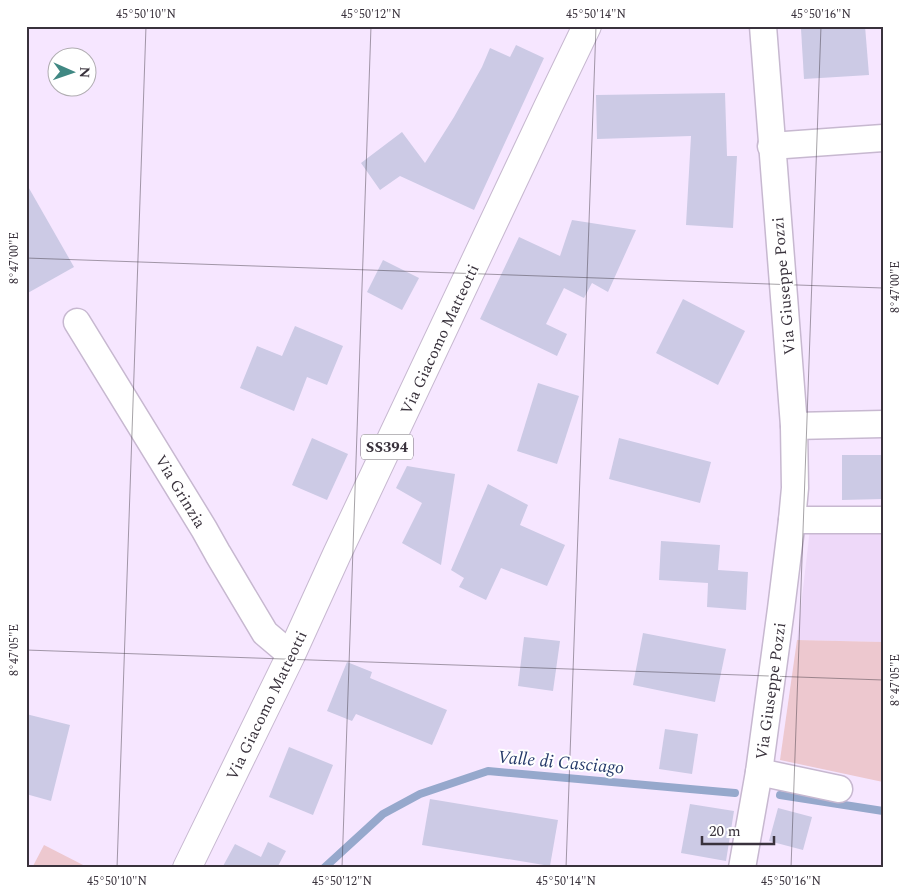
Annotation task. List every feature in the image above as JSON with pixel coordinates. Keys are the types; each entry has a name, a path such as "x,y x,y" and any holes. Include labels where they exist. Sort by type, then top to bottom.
{"main road":[{"name":"Via Giacomo Matteotti","path":"187,868 291,655 587,26"}],"street":[{"name":"Via Giuseppe Pozzi","path":"742,868 759,772 795,488 794,426 762,26"},
{"path":"771,146 883,138"},
{"name":"Via Grinzia","path":"77,322 204,529 265,633 291,655"},
{"path":"794,426 883,424"},
{"path":"792,520 883,520"},
{"path":"759,772 838,789"}],"shaded area":[{"path":"810,529 883,534 883,642 797,640"},
{"path":"797,640 883,642 883,782 780,760"},
{"path":"44,845 89,868 32,868"}],"building":[{"path":"865,26 869,75 804,79 801,29"},
{"path":"516,45 544,58 474,210 400,176 380,190 361,163 402,132 425,163 454,117 482,67 490,48 510,57"},
{"path":"725,93 727,156 737,156 733,228 686,225 691,136 597,139 596,95"},
{"path":"26,183 74,267 26,294"},
{"path":"572,220 636,230 608,292 592,283 584,298 564,288 546,324 567,334 557,356 480,319 519,237 560,256"},
{"path":"383,260 419,278 402,310 367,292"},
{"path":"683,299 745,331 718,385 656,353"},
{"path":"295,326 343,346 327,385 307,377 294,411 240,388 257,346 282,356"},
{"path":"538,383 579,396 557,464 517,451"},
{"path":"312,438 348,454 327,500 292,485"},
{"path":"619,438 711,462 700,503 609,479"},
{"path":"842,455 883,455 883,499 842,500"},
{"path":"407,466 455,474 441,565 402,543 422,503 396,488"},
{"path":"488,484 528,505 520,525 565,545 547,586 501,568 486,600 459,587 464,578 451,570"},
{"path":"661,541 720,545 718,570 748,572 746,610 707,607 708,583 659,580"},
{"path":"643,633 726,649 715,702 633,685"},
{"path":"524,637 560,641 553,691 518,686"},
{"path":"347,662 372,672 370,678 447,710 432,745 356,714 352,721 327,711"},
{"path":"26,714 70,725 51,801 26,794"},
{"path":"665,729 698,734 692,774 659,769"},
{"path":"289,747 333,765 313,815 269,797"},
{"path":"430,799 558,820 550,866 422,845"},
{"path":"690,804 734,811 726,861 681,853"},
{"path":"778,808 812,817 803,850 769,841"},
{"path":"268,842 286,851 278,866 282,868 222,868 235,844 261,857"}],"waterway":[{"name":"Valle di Casciago","path":"324,868 383,814 420,794 488,771 735,793"},
{"name":"Valle di Casciago","path":"780,795 883,811"}]}
